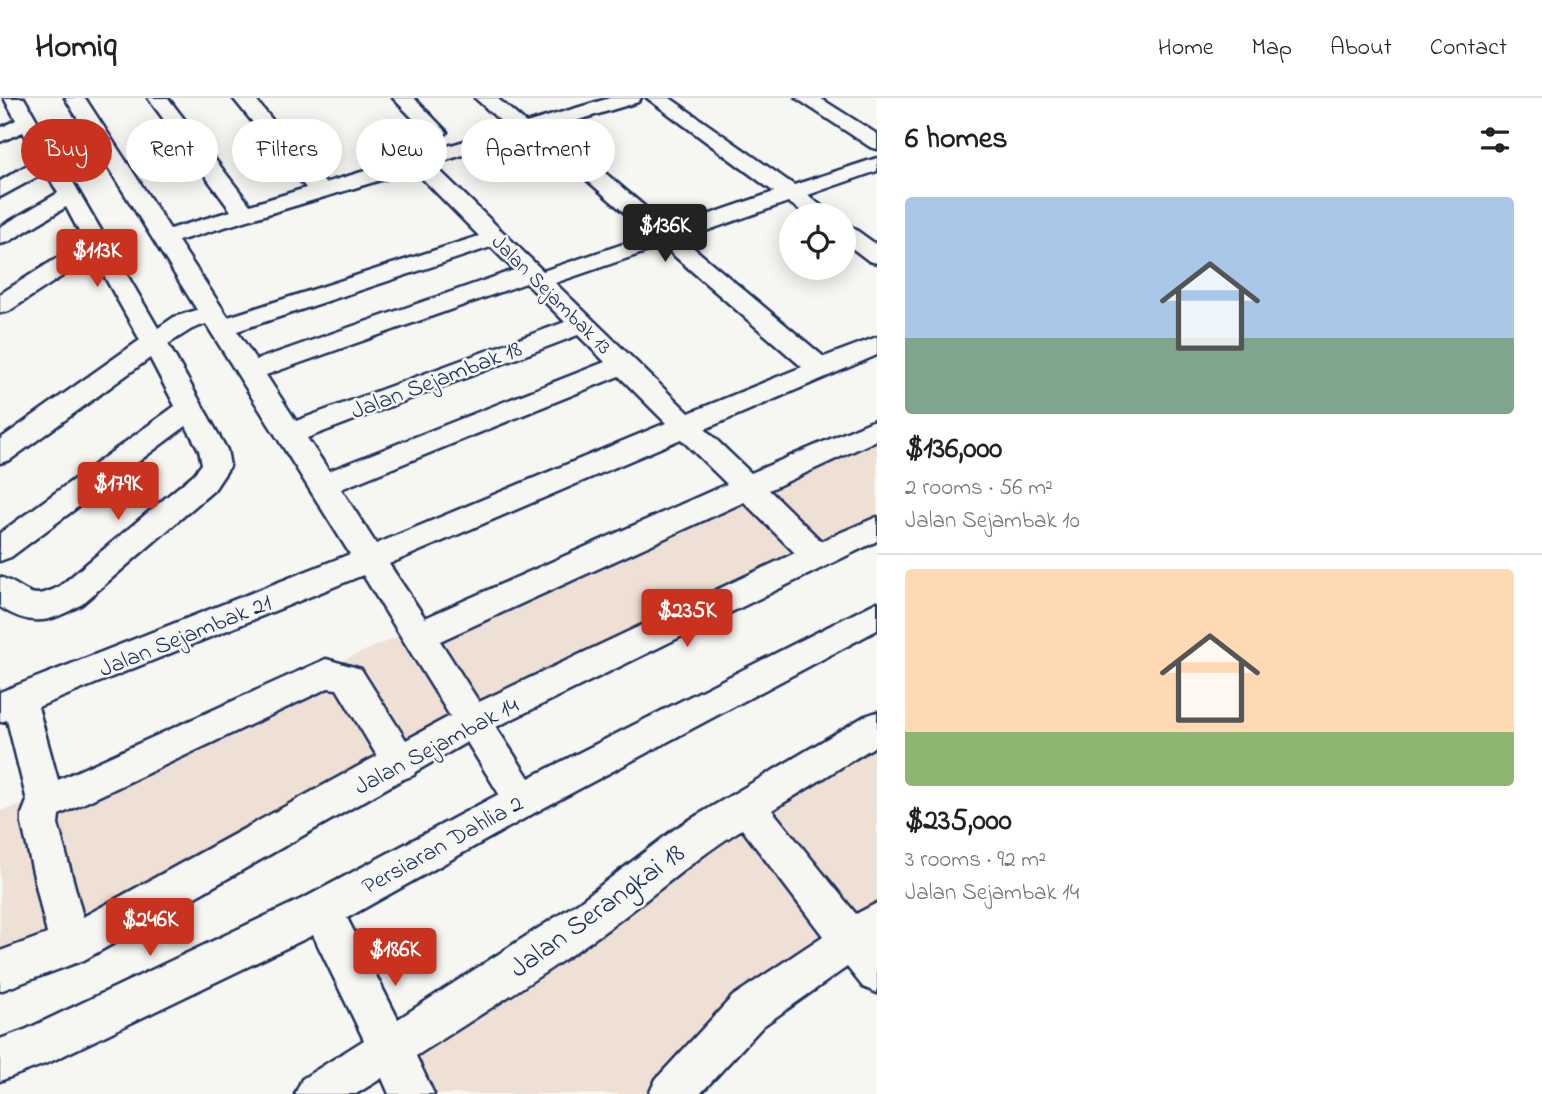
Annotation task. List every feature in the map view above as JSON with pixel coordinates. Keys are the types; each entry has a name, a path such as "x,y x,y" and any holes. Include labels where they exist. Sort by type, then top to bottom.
{"street":[{"path":"13,98 25,119"},
{"path":"75,98 523,800"},
{"path":"158,98 244,213"},
{"path":"243,98 319,190"},
{"path":"403,98 424,119"},
{"path":"485,98 516,119"},
{"path":"560,119 631,98"},
{"path":"657,98 804,203"},
{"path":"806,98 877,143"},
{"path":"0,136 21,125"},
{"path":"251,370 534,277 668,238 877,164"},
{"path":"0,190 21,178"},
{"path":"164,238 356,179"},
{"path":"0,590 24,607 47,609 81,587 204,482 216,466 213,450 61,182"},
{"name":"Jalan Sejambak 13","path":"438,182 818,557"},
{"path":"597,182 668,238 821,369"},
{"path":"0,237 69,196"},
{"path":"0,453 183,323 216,321 495,238"},
{"path":"856,241 877,256"},
{"path":"0,305 97,243"},
{"name":"Jalan Sejambak 18","path":"289,434 582,324"},
{"path":"368,560 686,428 877,345"},
{"path":"322,485 622,365"},
{"path":"0,550 190,409"},
{"path":"418,636 877,429"},
{"name":"Jalan Sejambak 14","path":"0,971 70,946 401,764 473,721 877,528"},
{"name":"Jalan Sejambak 21","path":"10,704 368,560"},
{"name":"Persiaran Dahlia 2","path":"0,1060 35,1047 322,910 523,800 877,615"},
{"path":"70,946 40,824 40,814 46,803 326,673 349,679 401,764"},
{"path":"10,704 46,803"},
{"name":"Jalan Serangkai 18","path":"317,1094 593,916 689,841 877,727"},
{"path":"746,806 864,932 877,973"},
{"path":"322,910 412,1094"},
{"path":"671,1094 748,1011 864,932"}],"shaded area":[{"path":"877,424 877,538 503,716 0,985 0,811 34,802 300,679 584,556"},
{"path":"877,716 877,933 754,1017 681,1094 425,1094 393,1028"}]}
